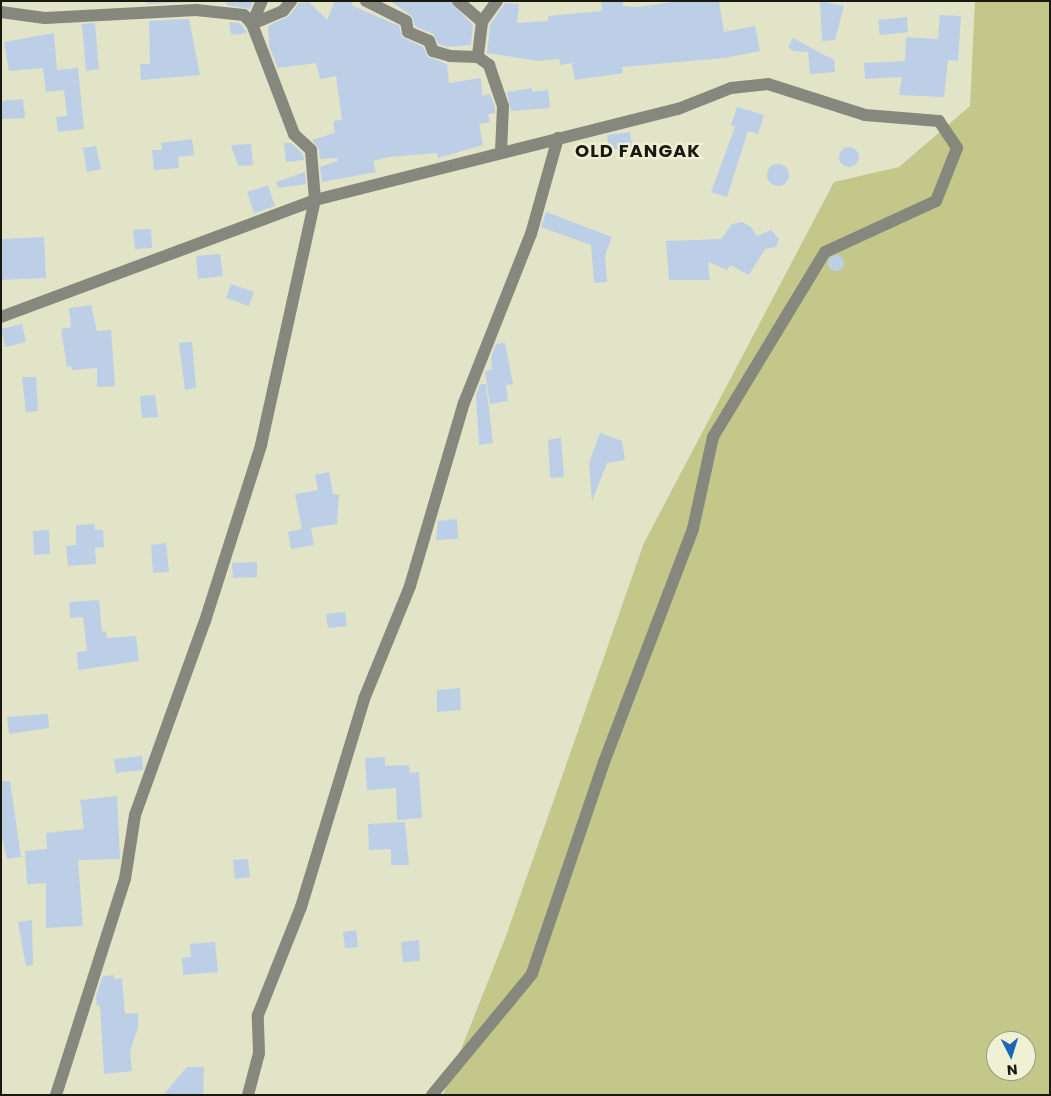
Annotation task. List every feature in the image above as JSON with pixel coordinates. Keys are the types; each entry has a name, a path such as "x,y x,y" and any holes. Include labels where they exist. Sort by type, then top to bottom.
{"street":[{"path":"252,24 262,1"},
{"path":"252,24 282,11 291,1"},
{"path":"366,1 406,21 408,32 429,41 433,51 450,56 478,58 489,65 502,106 501,152"},
{"path":"458,1 482,22"},
{"path":"478,58 482,22 497,1"},
{"path":"1,12 45,18 196,10 244,15 252,24 294,134 311,150 314,200 261,445 205,621 135,815 125,879 56,1095"},
{"path":"1,317 314,200 678,109 731,88 768,84 865,115 939,120 957,148 936,201 825,252 713,437 693,529 604,762 532,974 432,1095"},
{"path":"248,1095 259,1053 258,1015 301,907 364,698 410,586 464,403 531,234 558,138"}],"green space":[{"path":"975,1 1050,1 1050,1095 443,1095 506,936 644,543 834,182 899,167 970,106"}],"building":[{"path":"146,1 186,1 187,2 147,4"},
{"path":"226,1 253,1 250,9 227,5"},
{"path":"335,1 353,1 351,5 399,26 402,37 423,47 428,57 447,64 449,83 481,78 482,96 490,94 495,107 495,113 488,114 490,122 479,124 483,145 438,158 437,153 389,157 373,161 376,172 322,182 320,167 338,161 337,158 320,159 319,149 312,140 335,133 333,121 342,120 336,76 320,79 316,63 278,68 269,46 268,26 289,16 299,3 309,2 327,20"},
{"path":"390,1 450,1 473,25 471,45 448,47 439,44 433,34 415,26 412,16"},
{"path":"601,1 623,1 623,6 638,7 679,1 719,1 724,32 755,26 760,51 725,58 622,67 623,73 575,80 572,63 560,65 559,59 539,61 487,53 490,25 505,3 519,4 517,23 548,21 548,16 602,11"},
{"path":"820,1 844,6 835,40 822,41"},
{"path":"940,15 961,16 958,61 948,60 944,97 899,95 902,77 865,79 864,63 905,61 906,37 938,39"},
{"path":"907,17 908,32 880,35 878,20"},
{"path":"189,19 200,75 141,80 140,64 150,64 149,21"},
{"path":"229,22 240,23 247,33 231,35"},
{"path":"95,23 99,69 86,71 82,24"},
{"path":"54,33 57,70 78,68 84,129 58,132 56,117 67,116 64,90 46,92 43,68 9,71 4,42"},
{"path":"793,38 834,60 835,72 810,74 808,52 793,51 788,47"},
{"path":"532,88 532,92 548,90 550,108 511,111 507,92"},
{"path":"23,99 25,118 1,119 1,101"},
{"path":"737,107 764,115 758,134 748,131 727,197 711,192 735,127 731,125"},
{"path":"630,132 632,147 609,150 607,135"},
{"path":"192,139 194,155 178,157 179,168 154,170 152,150 162,150 161,143"},
{"path":"284,143 291,143 303,154 304,160 286,162"},
{"path":"251,144 253,165 238,166 231,145"},
{"path":"96,146 101,169 87,172 83,148"},
{"path":"849,147 856,150 859,157 856,164 849,167 842,164 839,157 842,150"},
{"path":"778,164 788,171 789,175 782,185 778,186 768,179 767,175 774,165"},
{"path":"305,172 306,184 278,188 276,182"},
{"path":"268,185 275,206 254,213 247,192"},
{"path":"546,212 612,237 605,255 607,282 594,283 591,245 541,227"},
{"path":"742,222 751,227 757,236 771,230 779,239 776,247 765,249 749,275 730,265 727,270 708,262 710,280 669,280 666,241 721,239 732,224"},
{"path":"151,229 152,248 135,249 133,230"},
{"path":"44,237 46,278 1,280 1,239"},
{"path":"220,254 223,276 198,279 196,256"},
{"path":"833,255 839,255 844,260 842,269 833,271 828,266 828,260"},
{"path":"231,284 254,292 249,306 226,298"},
{"path":"91,305 97,331 111,330 115,386 97,387 97,368 72,370 71,366 67,367 61,329 71,327 69,308"},
{"path":"22,324 26,342 5,347 1,329"},
{"path":"192,342 196,388 185,390 179,343"},
{"path":"505,343 513,384 506,385 508,401 490,404 485,372 492,369 491,358 496,344"},
{"path":"22,377 36,377 38,411 26,412"},
{"path":"480,384 486,384 493,443 479,445 476,396"},
{"path":"155,395 158,417 142,418 140,396"},
{"path":"600,433 622,441 625,460 607,463 592,501 589,463"},
{"path":"561,438 564,477 550,478 548,440"},
{"path":"329,472 333,494 339,495 337,524 311,528 314,545 291,549 288,532 302,529 295,494 318,490 315,475"},
{"path":"457,519 458,539 436,540 438,521"},
{"path":"94,524 95,530 103,530 104,547 95,548 96,564 68,566 66,546 76,545 76,525"},
{"path":"49,530 50,554 34,555 33,531"},
{"path":"166,543 169,572 153,573 151,545"},
{"path":"257,562 257,577 233,578 232,563"},
{"path":"99,600 102,632 106,631 107,638 136,636 139,661 78,670 77,652 87,651 83,617 70,618 69,602"},
{"path":"345,612 347,626 328,628 326,614"},
{"path":"460,688 461,710 437,712 437,690"},
{"path":"48,714 49,728 9,734 7,717"},
{"path":"142,756 143,770 116,773 114,759"},
{"path":"385,757 385,766 409,765 410,773 419,772 422,818 397,820 396,788 367,790 365,758"},
{"path":"1,781 10,781 21,857 7,859 1,834"},
{"path":"117,796 120,859 78,860 83,926 46,928 46,883 27,884 25,851 47,849 46,833 84,829 80,800"},
{"path":"405,822 409,865 391,865 391,849 369,850 368,824"},
{"path":"248,859 250,877 235,879 233,860"},
{"path":"32,920 33,965 26,966 18,922"},
{"path":"356,930 358,947 345,948 343,932"},
{"path":"419,940 420,961 403,962 401,942"},
{"path":"215,942 218,972 183,975 182,958 191,957 190,944"},
{"path":"114,975 114,979 122,978 125,1014 138,1013 138,1028 130,1051 132,1071 104,1074 100,1005 97,1006 96,996 103,976"},
{"path":"187,1067 204,1067 203,1095 163,1095"}],"district":[{"name":"OLD FANGAK","path":"638,151"}]}
